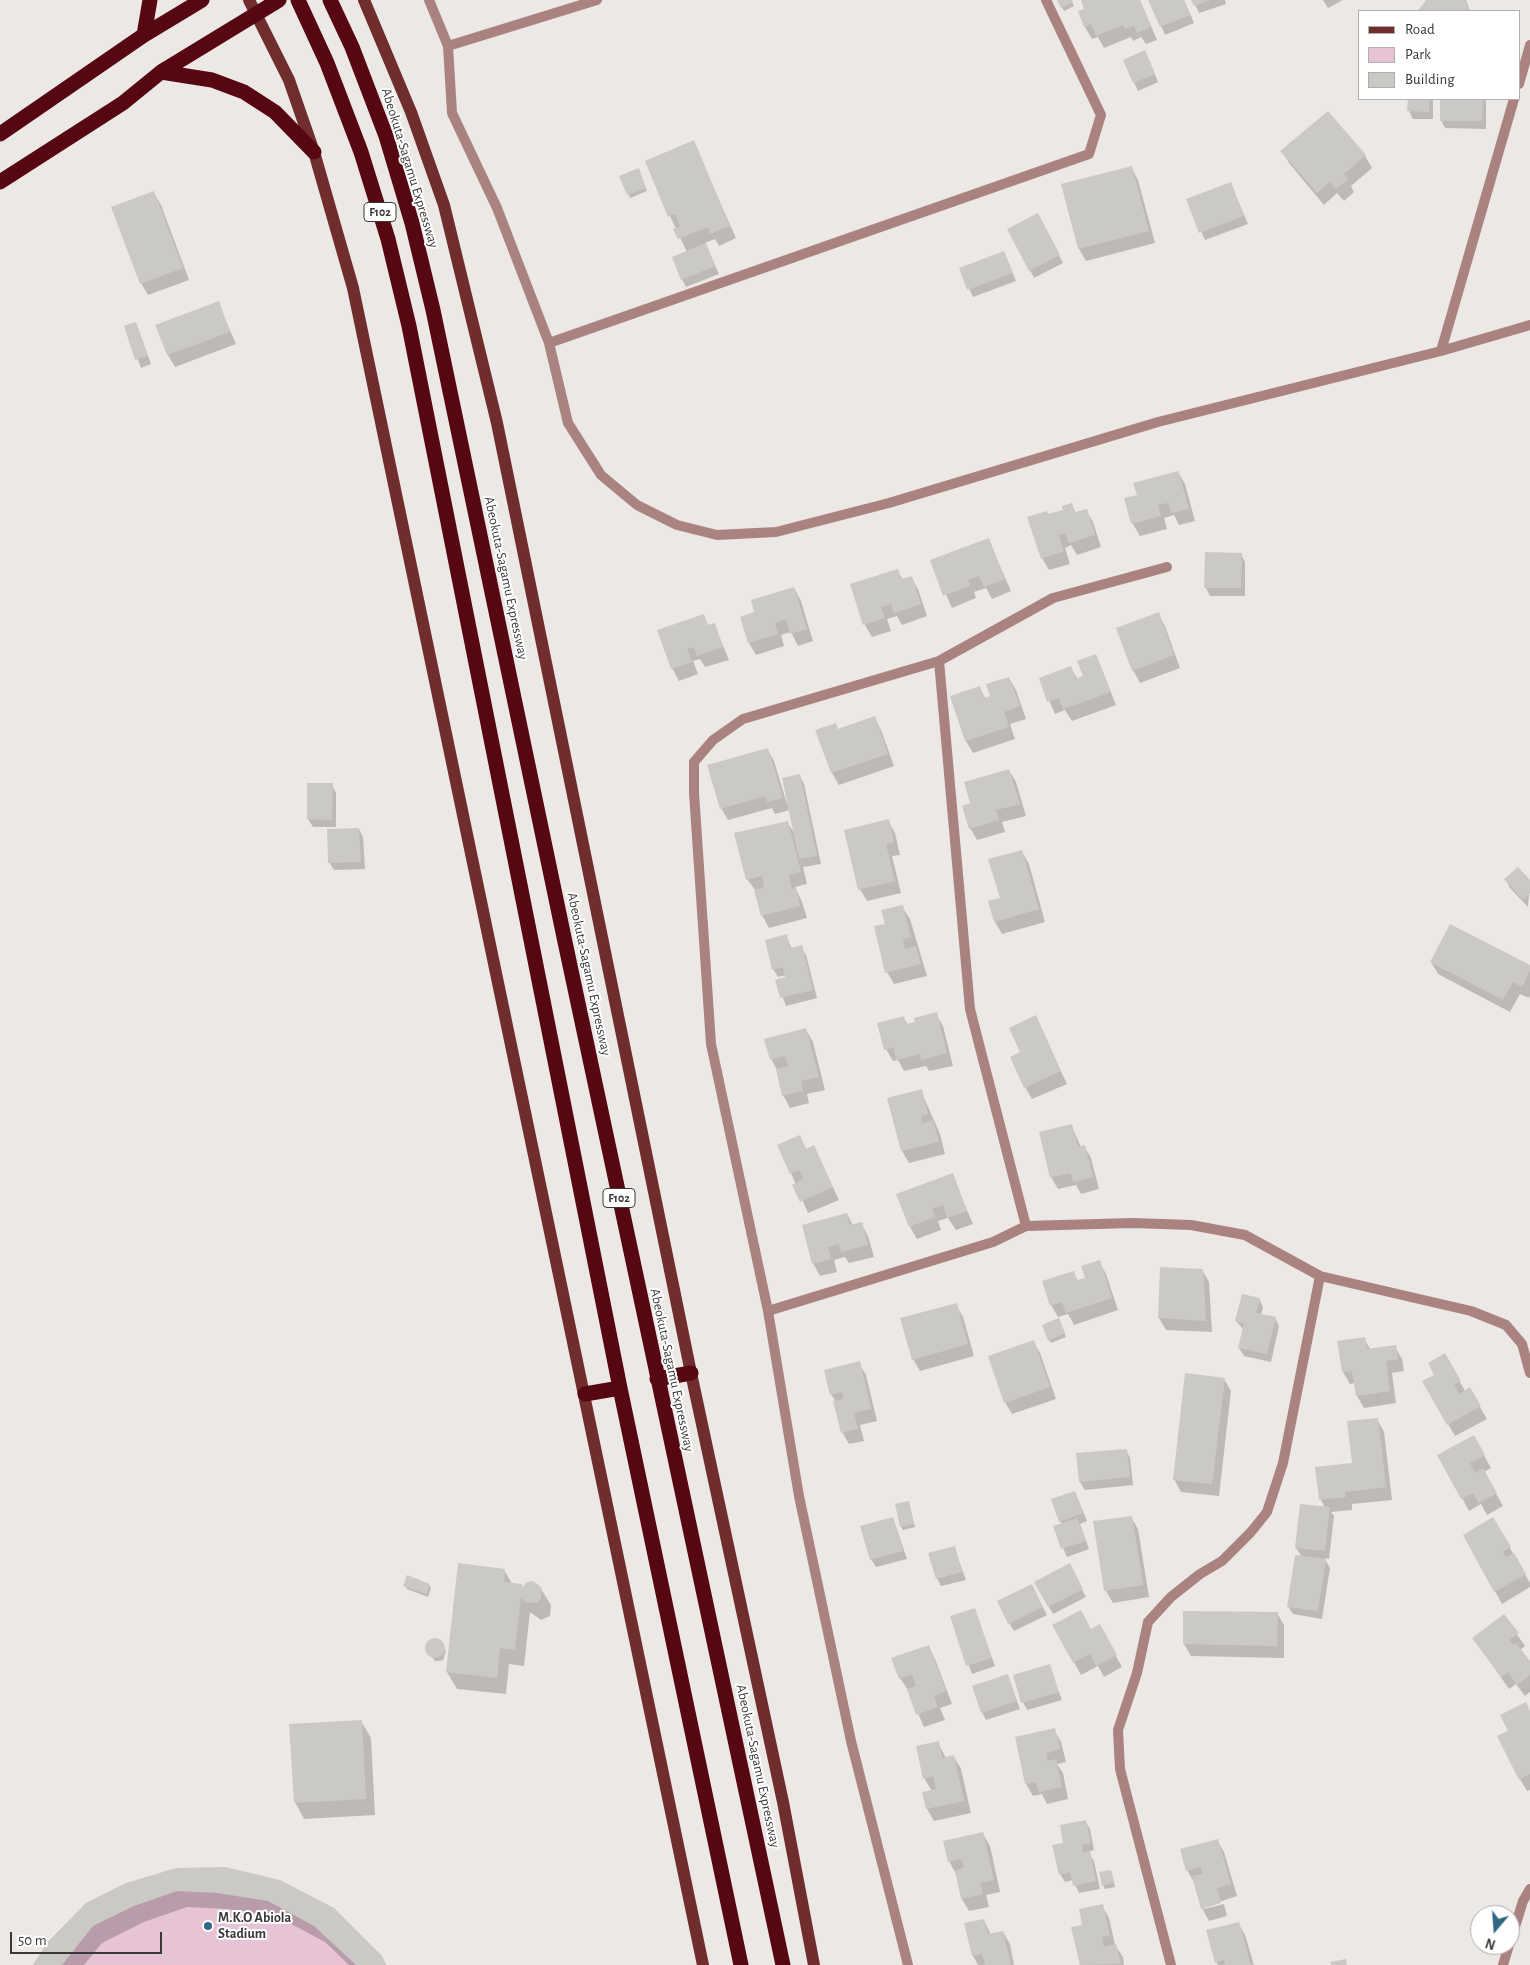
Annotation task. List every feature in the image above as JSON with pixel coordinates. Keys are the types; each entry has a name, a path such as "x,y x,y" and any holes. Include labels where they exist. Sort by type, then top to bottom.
{"highway":[{"path":"144,35 150,0"},
{"path":"0,134 144,35 202,0"},
{"path":"0,182 123,103 161,72 253,7 279,0"},
{"name":"F102","path":"298,0 327,63 358,143 388,239 432,433 620,1388 741,1965"},
{"name":"Abeokuta-Sagamu Expressway","path":"330,0 352,47 386,136 412,223 458,429 657,1379 783,1965"},
{"path":"161,72 212,80 244,92 275,112 314,152"},
{"path":"657,1379 691,1373"},
{"path":"585,1394 620,1388"}],"main road":[{"path":"364,0 411,112 444,205 497,423 691,1373 781,1792 814,1965"},
{"path":"253,7 289,80 314,152 353,288 703,1965"}],"street":[{"path":"429,0 448,46 452,113 498,208 549,343 568,424 601,475 637,505 677,525 717,535 776,532 889,503 1158,422 1441,350 1530,325"},
{"path":"448,46 597,0"},
{"path":"549,343 1089,154 1101,115 1046,0"},
{"path":"1520,80 1530,45"},
{"path":"1441,350 1514,100"},
{"path":"908,1965 841,1694 799,1496 768,1311 711,1044 694,793 694,762 713,740 744,719 938,661 1053,598 1167,567"},
{"path":"938,661 970,1009 1026,1226"},
{"path":"768,1311 992,1242 1026,1226 1132,1223 1191,1225 1245,1235 1320,1276 1471,1311 1506,1325 1522,1344 1530,1373"},
{"path":"1171,1965 1120,1769 1118,1730 1137,1673 1148,1622 1178,1591 1200,1574 1222,1561 1252,1532 1267,1512 1283,1463 1320,1276"},
{"path":"1520,1911 1530,1889"}],"green space":[{"name":"M.K.O Abiola Stadium","path":"176,1868 334,1908 382,1956 386,1965 33,1965 47,1943 86,1903 124,1884"}],"building":[{"path":"1057,0 1072,0 1073,2 1061,8"},
{"path":"1081,0 1140,0 1151,27 1137,33 1134,25 1125,29 1123,25 1096,36 1091,24 1084,27 1078,11 1084,9"},
{"path":"1148,0 1184,0 1190,15 1160,27"},
{"path":"1191,0 1209,0 1194,6"},
{"path":"1426,0 1465,0 1469,10 1419,10"},
{"path":"1145,50 1155,74 1133,83 1123,60"},
{"path":"1408,100 1429,100 1429,112 1407,111"},
{"path":"1440,100 1483,100 1482,121 1440,121"},
{"path":"1328,111 1366,155 1344,174 1348,179 1336,189 1330,182 1317,193 1280,151"},
{"path":"694,140 730,226 710,234 708,227 678,239 673,229 680,226 675,214 668,217 645,161"},
{"path":"1132,166 1149,231 1078,249 1061,184"},
{"path":"639,168 646,188 627,195 619,176"},
{"path":"1231,182 1244,216 1199,233 1186,199"},
{"path":"154,191 183,268 140,284 111,207"},
{"path":"1038,213 1060,255 1029,271 1007,229"},
{"path":"706,243 715,266 681,280 672,257"},
{"path":"1004,251 1013,273 967,290 959,268"},
{"path":"219,301 230,332 167,355 155,325"},
{"path":"136,322 148,356 135,360 124,326"},
{"path":"1178,471 1189,509 1171,513 1168,503 1158,505 1161,516 1131,524 1124,498 1137,495 1133,483"},
{"path":"1072,503 1075,512 1087,509 1095,535 1069,543 1065,533 1059,535 1064,551 1041,559 1027,517 1047,511 1048,514 1063,510 1062,506"},
{"path":"989,538 1005,579 984,587 979,576 968,580 970,586 943,596 930,560"},
{"path":"1205,552 1242,553 1241,588 1204,588"},
{"path":"898,569 901,579 912,576 921,604 894,613 891,604 881,607 885,618 863,625 850,584"},
{"path":"794,587 807,629 790,634 786,619 775,623 778,634 748,643 740,617 754,612 751,600"},
{"path":"1159,612 1174,655 1132,671 1116,628"},
{"path":"704,614 708,625 715,623 723,647 697,656 694,647 687,649 692,662 671,669 657,630"},
{"path":"1096,654 1111,692 1063,709 1059,698 1047,702 1039,678 1071,666 1076,679 1083,676 1077,661"},
{"path":"1009,677 1020,706 1004,712 1009,727 965,741 950,696 980,686 984,698 990,696 986,684"},
{"path":"875,716 888,754 831,773 815,730 836,723 838,729"},
{"path":"768,748 783,798 767,802 765,796 720,809 707,765"},
{"path":"1009,769 1020,804 996,810 999,820 969,829 962,806 970,803 964,782"},
{"path":"800,774 817,856 799,859 782,778"},
{"path":"307,783 333,783 332,820 307,819"},
{"path":"889,819 894,842 886,844 895,881 858,890 844,830"},
{"path":"788,821 801,872 789,875 792,889 796,888 800,906 761,916 754,890 764,887 762,876 746,880 734,833"},
{"path":"359,828 361,862 328,863 327,829"},
{"path":"1022,850 1039,909 994,922 988,901 1000,898 988,859"},
{"path":"1518,867 1530,880 1530,893 1523,900 1504,879"},
{"path":"903,905 911,937 903,939 905,949 916,946 921,964 885,973 874,926 885,924 881,910"},
{"path":"1450,924 1530,965 1530,971 1522,987 1513,982 1503,1000 1430,962"},
{"path":"787,934 790,948 802,945 813,990 780,998 775,980 785,977 783,967 772,970 765,940"},
{"path":"937,1012 947,1053 921,1060 920,1054 896,1060 893,1047 884,1050 877,1023 904,1016 906,1024 915,1022 914,1018"},
{"path":"1036,1015 1061,1071 1024,1088 1010,1057 1020,1052 1009,1028"},
{"path":"806,1028 819,1077 801,1081 803,1091 782,1096 776,1069 788,1066 785,1056 770,1060 764,1039"},
{"path":"922,1089 928,1114 921,1116 922,1123 933,1120 939,1142 901,1151 887,1098"},
{"path":"1072,1124 1078,1147 1085,1145 1093,1177 1073,1182 1071,1173 1050,1178 1039,1132"},
{"path":"800,1135 806,1149 814,1145 833,1187 800,1202 792,1185 803,1179 799,1170 790,1174 777,1145"},
{"path":"953,1173 967,1211 947,1218 943,1205 932,1209 935,1217 909,1227 896,1194"},
{"path":"847,1213 850,1225 862,1222 868,1245 841,1252 839,1244 828,1247 831,1259 812,1264 802,1225"},
{"path":"1100,1260 1112,1298 1066,1313 1062,1302 1050,1306 1042,1281 1074,1271 1077,1280 1085,1278 1081,1266"},
{"path":"1160,1267 1203,1269 1206,1321 1158,1318"},
{"path":"1242,1294 1260,1298 1256,1313 1276,1317 1267,1354 1238,1348 1244,1323 1235,1321"},
{"path":"957,1303 968,1344 912,1360 900,1318"},
{"path":"1059,1318 1065,1333 1048,1341 1042,1325"},
{"path":"1365,1337 1367,1349 1396,1345 1398,1359 1386,1361 1390,1391 1356,1396 1352,1371 1342,1372 1337,1341"},
{"path":"1034,1340 1050,1387 1004,1403 988,1356"},
{"path":"1445,1353 1461,1381 1454,1384 1459,1394 1470,1387 1481,1406 1447,1425 1422,1381 1434,1375 1428,1363"},
{"path":"860,1361 871,1409 854,1413 858,1429 841,1433 833,1401 844,1399 842,1392 830,1395 824,1370"},
{"path":"1185,1373 1225,1378 1212,1484 1173,1480"},
{"path":"1378,1418 1386,1487 1345,1492 1346,1497 1319,1500 1315,1467 1352,1463 1347,1421"},
{"path":"1474,1435 1485,1455 1470,1463 1475,1473 1483,1468 1497,1493 1479,1503 1473,1493 1461,1499 1437,1455"},
{"path":"1127,1449 1130,1477 1079,1482 1076,1453"},
{"path":"1075,1491 1083,1513 1059,1522 1051,1499"},
{"path":"909,1501 914,1524 900,1527 895,1504"},
{"path":"1300,1504 1330,1507 1325,1551 1295,1548"},
{"path":"1132,1516 1143,1585 1104,1591 1093,1521"},
{"path":"893,1517 903,1551 870,1560 860,1526"},
{"path":"1493,1517 1511,1547 1503,1552 1506,1557 1514,1553 1526,1574 1494,1592 1463,1535"},
{"path":"1077,1518 1086,1541 1061,1549 1053,1526"},
{"path":"955,1546 962,1572 936,1579 928,1553"},
{"path":"1295,1555 1326,1559 1318,1611 1287,1607"},
{"path":"458,1563 505,1569 504,1582 522,1584 522,1588 527,1582 533,1581 542,1588 541,1599 537,1603 525,1602 521,1597 515,1650 500,1648 497,1678 446,1672"},
{"path":"1070,1563 1083,1589 1048,1607 1034,1582"},
{"path":"407,1575 430,1584 426,1594 403,1586"},
{"path":"1032,1584 1043,1607 1008,1624 997,1601"},
{"path":"975,1608 992,1658 966,1666 950,1616"},
{"path":"1081,1610 1091,1629 1100,1624 1117,1655 1096,1666 1090,1654 1073,1663 1052,1625"},
{"path":"1183,1611 1278,1612 1277,1646 1183,1644"},
{"path":"1504,1614 1519,1633 1509,1640 1513,1645 1516,1643 1530,1661 1530,1675 1517,1685 1508,1672 1501,1677 1472,1638"},
{"path":"435,1638 442,1641 445,1648 442,1655 435,1658 428,1655 425,1648 428,1641"},
{"path":"929,1645 946,1691 934,1696 938,1707 916,1715 907,1689 916,1686 912,1674 899,1679 891,1658"},
{"path":"1050,1664 1059,1692 1021,1703 1013,1675"},
{"path":"1008,1674 1017,1701 981,1713 972,1686"},
{"path":"1526,1702 1530,1711 1530,1774 1519,1780 1497,1736 1508,1731 1500,1715"},
{"path":"362,1720 366,1799 294,1803 289,1724"},
{"path":"1055,1728 1060,1749 1046,1753 1048,1761 1056,1759 1062,1787 1039,1792 1036,1782 1025,1784 1015,1737"},
{"path":"939,1741 942,1758 954,1755 964,1801 926,1809 922,1792 936,1789 933,1776 923,1779 916,1746"},
{"path":"1086,1820 1091,1843 1082,1845 1083,1853 1090,1851 1096,1881 1073,1886 1070,1872 1059,1875 1052,1845 1063,1843 1060,1825"},
{"path":"983,1832 994,1880 980,1883 983,1894 961,1899 955,1870 964,1868 962,1859 948,1862 943,1841"},
{"path":"1218,1839 1231,1884 1217,1888 1221,1903 1201,1909 1192,1876 1203,1874 1201,1867 1186,1871 1180,1849"},
{"path":"225,1867 280,1880 334,1908 382,1956 386,1965 356,1965 314,1926 268,1901 217,1893 177,1891 134,1906 93,1926 62,1965 33,1965 47,1943 86,1903 124,1884 176,1868"},
{"path":"1111,1870 1114,1883 1102,1886 1099,1872"},
{"path":"1103,1904 1110,1936 1102,1937 1104,1947 1116,1944 1121,1964 1080,1965 1071,1927 1082,1925 1079,1909"},
{"path":"984,1919 988,1934 1003,1931 1011,1965 985,1965 982,1954 972,1956 964,1923"},
{"path":"1239,1922 1251,1965 1225,1965 1224,1960 1215,1963 1206,1930"},
{"path":"1346,1959 1347,1965 1331,1965 1330,1962"}],"place":[{"name":"M.K.O Abiola Stadium","path":"208,1926"}]}
